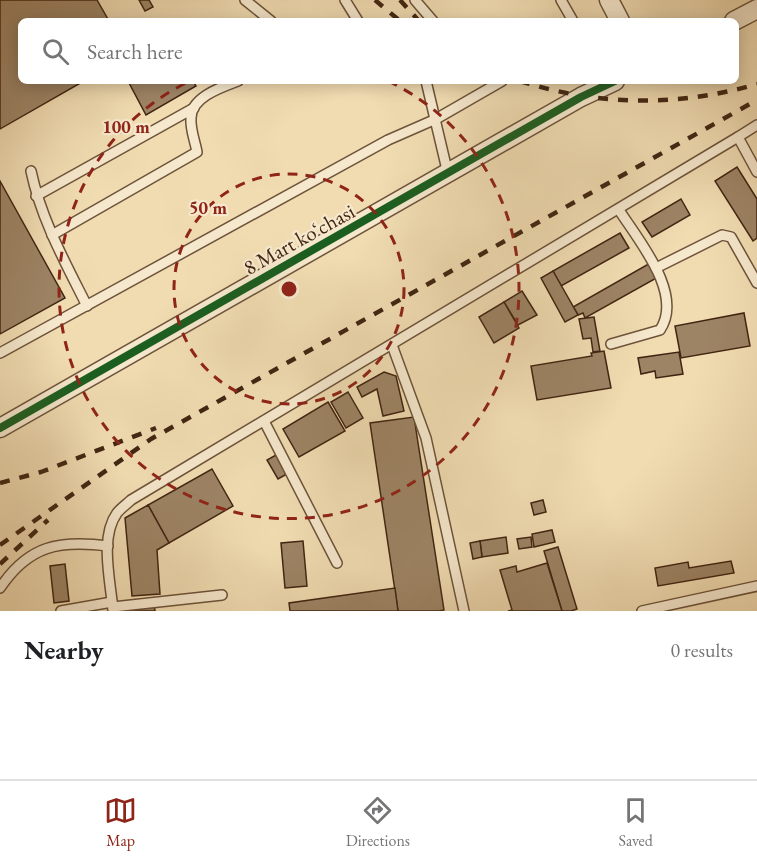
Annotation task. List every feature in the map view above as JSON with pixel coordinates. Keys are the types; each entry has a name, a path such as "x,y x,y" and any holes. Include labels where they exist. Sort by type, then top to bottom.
{"street":[{"path":"609,0 618,18"},
{"path":"739,18 757,9"},
{"name":"8 Mart koʻchasi","path":"0,428 448,175 581,97 609,84"}],"lane":[{"path":"244,0 267,18"},
{"path":"345,0 356,18"},
{"path":"415,0 430,18"},
{"path":"561,0 571,18"},
{"path":"36,196 195,107 218,89 230,84"},
{"path":"427,84 448,175"},
{"path":"0,353 388,140 436,119 497,84"},
{"path":"52,235 197,152 190,116 195,107"},
{"path":"113,607 108,546 111,527 117,513 131,500 757,126"},
{"path":"738,137 757,171"},
{"path":"32,171 36,196 52,235 87,306"},
{"path":"611,344 660,330 667,319 664,282 619,210"},
{"path":"656,268 722,235 730,237 757,283"},
{"path":"392,345 426,438 464,611"},
{"path":"264,422 337,563"},
{"path":"0,588 12,570 24,559 48,548 77,542 108,546"},
{"path":"642,611 757,586"},
{"path":"61,611 222,595"}],"building":[{"path":"0,0 97,0 107,18 18,18 18,84 79,84 0,129"},
{"path":"139,0 149,0 153,7 145,11"},
{"path":"130,84 195,84 196,86 146,115"},
{"path":"737,167 757,199 757,238 753,241 715,181"},
{"path":"0,181 65,298 0,334"},
{"path":"681,199 690,215 652,237 642,222"},
{"path":"620,233 629,248 561,286 553,271"},
{"path":"652,262 660,276 585,318 583,313 578,315 573,307"},
{"path":"553,271 578,315 565,322 541,278"},
{"path":"522,291 537,315 518,325 504,302"},
{"path":"504,302 519,328 494,343 479,317"},
{"path":"744,313 750,346 681,358 675,326"},
{"path":"594,317 600,351 593,352 591,338 583,339 579,319"},
{"path":"604,351 611,388 537,400 531,366 592,356 591,353"},
{"path":"679,352 683,374 656,378 655,371 641,374 638,358"},
{"path":"384,372 396,376 404,411 383,416 377,389 362,397 357,387"},
{"path":"348,392 363,418 346,428 331,402"},
{"path":"328,402 345,431 299,457 283,429"},
{"path":"414,417 444,610 439,611 398,611 370,423"},
{"path":"276,455 287,474 278,479 267,460"},
{"path":"212,469 233,506 169,543 148,505"},
{"path":"543,500 546,512 534,515 531,503"},
{"path":"148,505 169,543 157,550 160,594 132,596 125,518"},
{"path":"552,530 555,542 534,547 532,534"},
{"path":"506,537 508,553 482,557 480,541"},
{"path":"531,537 532,547 519,549 517,539"},
{"path":"303,541 307,586 285,588 281,543"},
{"path":"480,541 482,557 473,559 470,543"},
{"path":"558,547 577,609 571,611 562,611 544,551"},
{"path":"731,561 734,573 658,586 655,568 688,562 689,568"},
{"path":"547,563 562,611 508,611 512,610 500,570 516,566 517,572"},
{"path":"65,564 69,601 54,603 50,566"},
{"path":"395,588 398,611 290,611 289,603"},
{"path":"154,604 155,611 130,611 129,607"}],"railway":[{"path":"375,0 396,18"},
{"path":"400,0 416,18"},
{"path":"531,84 579,95 638,100 698,97 757,84"},
{"path":"0,545 151,439 757,100"},
{"path":"0,483 41,472 156,428"},
{"path":"0,564 48,520"}],"cycle path":[{"path":"0,428 581,97 609,84"}]}
